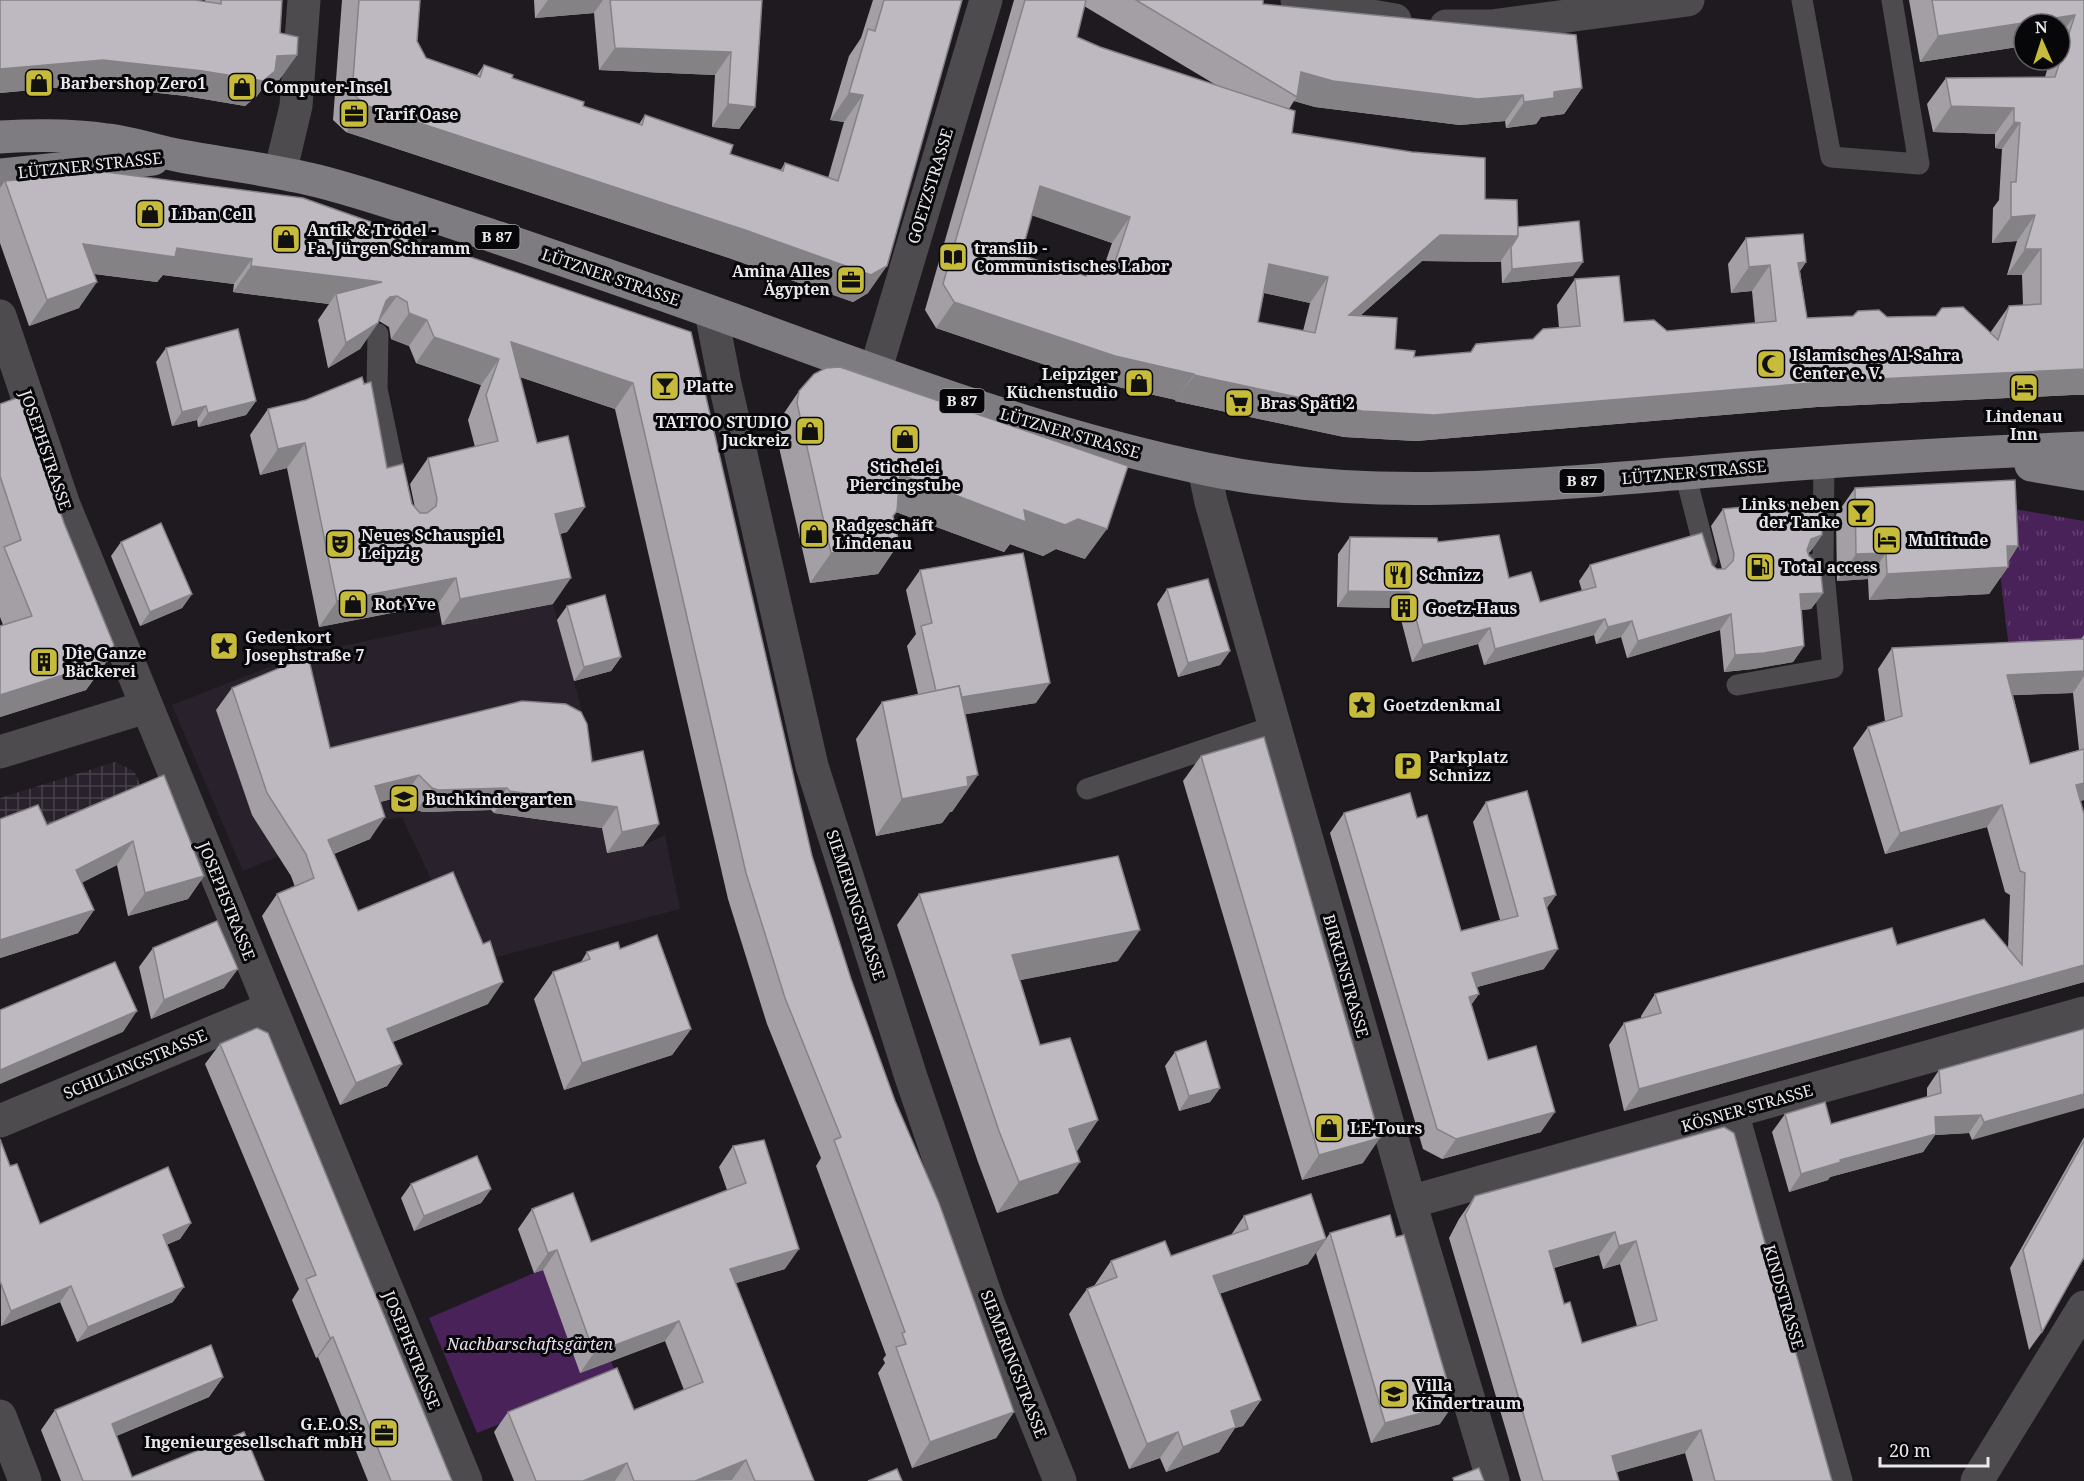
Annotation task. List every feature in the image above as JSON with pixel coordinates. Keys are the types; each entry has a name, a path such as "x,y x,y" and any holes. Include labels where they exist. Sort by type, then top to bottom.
{"main road":[{"name":"LÜTZNER STRASSE","path":"0,137 67,136 108,140 325,183 420,212 711,312 875,372 1049,428 1204,469 1267,480 1325,487 1476,489 1824,461 2084,448"},
{"name":"LÜTZNER STRASSE","path":"0,175 180,156"},
{"name":"LÜTZNER STRASSE","path":"1961,453 2084,474"}],"street":[{"path":"280,173 296,106 304,0"},
{"name":"GOETZSTRASSE","path":"875,372 986,0"},
{"path":"1297,0 1370,16 1467,27 1491,26 1688,0"},
{"name":"SIEMERINGSTRASSE","path":"711,312 725,384 812,766 911,1077 986,1294 1060,1481"},
{"name":"JOSEPHSTRASSE","path":"0,316 64,505 466,1481"},
{"name":"BIRKENSTRASSE","path":"1204,469 1211,502 1410,1202 1493,1481"},
{"path":"0,752 147,707"},
{"name":"SCHILLINGSTRASSE","path":"0,1121 271,1008"},
{"name":"KÖSNER STRASSE","path":"1410,1202 2084,1013"},
{"name":"KINDSTRASSE","path":"1732,1112 1836,1481"},
{"path":"1977,1481 2084,1307"},
{"path":"0,1416 25,1481"}],"lane":[{"path":"1802,0 1831,157 1919,164 1892,0"},
{"path":"402,265 420,212"},
{"path":"378,334 377,388 404,515"},
{"path":"1737,686 1833,668 1816,564 1824,461"},
{"path":"1686,472 1710,573"},
{"path":"1087,789 1275,726"}],"shaded area":[{"name":"Buchkindergarten","path":"553,604 600,778 592,781 607,853 643,846 665,835 680,909 474,963 402,817 350,827 243,871 172,705 300,655"},
{"path":"115,762 134,771 147,799 60,894 78,933 0,958 0,798"}],"green space":[{"path":"1997,506 2084,521 2084,655 2010,657 2000,573"},
{"name":"Nachbarschaftsgärten","path":"576,1258 617,1378 477,1433 429,1318 534,1273"}],"building":[{"path":"0,0 195,0 221,4 221,0 282,0 280,33 298,37 297,55 277,56 275,71 263,81 203,71 103,60 0,69"},
{"path":"359,0 420,0 417,41 426,58 480,77 484,65 513,75 512,78 584,102 583,106 642,125 645,115 733,145 730,154 783,171 785,163 838,181 863,95 849,93 868,29 875,31 884,0 962,0 887,266 871,275 748,231 365,105 352,93"},
{"path":"610,0 762,0 755,107 728,104 731,52 615,48"},
{"path":"1025,0 1086,0 1077,37 1100,47 1295,111 1292,133 1412,152 1485,158 1485,199 1517,200 1518,236 1440,235 1349,315 1397,318 1395,349 1415,351 1414,357 1471,352 1476,344 1533,339 1543,329 1580,326 1575,279 1619,276 1624,322 1654,320 1667,331 1776,321 1770,265 1749,267 1746,238 1803,234 1806,262 1798,263 1807,318 1853,316 1858,311 1879,310 1887,317 1936,316 1942,308 1963,307 1998,340 2009,306 2041,304 2041,249 2025,249 2035,215 2011,217 2011,182 2016,182 2020,123 2014,122 2014,108 1951,106 1946,78 2055,77 2057,72 2072,72 2072,24 2075,15 2072,15 2072,12 2012,12 2012,25 1938,36 1932,0 2084,0 2084,369 1835,381 1434,415 1362,411 1115,356 954,302 943,284","holes":["1040,186 1130,217 1111,274 1089,267 1086,276 1021,255","1269,264 1328,277 1315,333 1258,322"]},
{"path":"1136,0 1263,0 1263,4 1576,35 1582,88 1554,92 1554,98 1524,102 1523,95 1478,99 1333,81 1301,72 1297,97"},
{"path":"106,172 303,198 408,235 408,242 415,251 423,251 432,244 691,332 812,856 851,979 895,1101 939,1203 1014,1412 930,1442 896,1347 906,1344 902,1333 905,1332 834,1140 841,1137 785,998 746,873 633,383 511,342 537,443 568,436 585,507 555,514 571,578 460,599 456,578 337,601 305,443 278,449 268,409 306,400 362,377 364,384 371,382 387,468 403,464 412,504 420,513 427,513 436,506 437,499 428,458 498,441 486,395 499,359 434,337 427,320 409,313 407,302 397,296 390,297 386,301 378,323 346,343 336,294 382,282 251,266 252,259 177,248 175,257 83,244 97,282 47,300 5,181"},
{"path":"1579,221 1583,262 1512,269 1511,247 1518,236 1518,227"},
{"path":"238,329 256,401 208,413 206,406 182,412 166,348"},
{"path":"840,367 1128,466 1107,529 1078,519 1065,525 1024,510 1026,522 900,474 897,511 893,516 899,543 831,553 797,403 799,391 814,374 826,368"},
{"path":"22,396 64,523 114,645 107,661 0,695 0,626 32,616 4,547 21,540 0,476 0,404"},
{"path":"2015,480 2018,546 2007,546 2008,567 1887,574 1886,553 1856,554 1855,488"},
{"path":"1822,500 1822,535 1811,539 1807,550 1809,556 1814,560 1823,561 1823,566 1820,566 1823,593 1800,594 1804,646 1735,655 1731,614 1638,641 1632,621 1608,627 1605,619 1495,649 1490,628 1423,645 1409,592 1348,591 1350,537 1437,538 1438,542 1499,535 1509,578 1531,572 1540,602 1596,587 1590,565 1702,533 1712,565 1717,569 1725,569 1733,561 1734,554 1723,509"},
{"path":"161,523 192,594 150,612 121,542"},
{"path":"1023,553 1050,683 962,697 959,686 936,691 921,626 932,623 920,570"},
{"path":"1208,579 1230,651 1188,663 1167,589"},
{"path":"605,595 621,657 584,667 567,606"},
{"path":"2084,639 2084,671 2007,675 2030,764 2084,749 2084,783 2076,785 2084,814 2084,965 1639,1089 1624,1023 1661,1013 1655,994 1892,928 1897,945 1984,919 2022,965 2025,873 2020,871 2002,805 1900,833 1868,727 1902,716 1892,648"},
{"path":"308,656 330,748 522,701 566,704 581,712 587,724 592,762 643,751 659,824 622,832 617,807 510,791 507,788 438,790 432,788 419,775 375,786 385,817 328,840 358,911 453,872 483,944 490,941 503,982 387,1029 402,1064 356,1083 277,894 314,878 306,854 267,793 232,688"},
{"path":"959,686 978,775 967,777 968,786 902,799 882,702"},
{"path":"1264,737 1380,1138 1319,1155 1201,756"},
{"path":"164,775 204,876 145,893 133,841 76,870 94,910 0,940 0,819 38,805 47,825"},
{"path":"1527,791 1556,895 1544,898 1558,949 1472,973 1479,994 1469,997 1488,1060 1536,1046 1555,1112 1456,1139 1437,1129 1344,813 1410,793 1417,818 1427,815 1461,931 1518,916 1486,802"},
{"path":"1118,856 1140,930 1012,955 1040,1045 1070,1038 1098,1120 1069,1129 1080,1162 1019,1182 999,1131 919,894"},
{"path":"217,921 238,969 164,1000 153,948"},
{"path":"657,935 691,1029 582,1063 553,972 590,959 587,952 618,942 620,949"},
{"path":"115,962 137,1011 0,1070 0,1010"},
{"path":"257,1028 268,1033 452,1481 391,1481 333,1337 330,1338 306,1279 316,1275 220,1044"},
{"path":"2084,1029 2084,1094 1984,1122 1981,1115 1935,1117 1936,1134 1840,1160 1841,1162 1801,1174 1785,1114 1825,1102 1831,1124 1941,1093 1939,1070"},
{"path":"1206,1041 1220,1088 1189,1096 1175,1052"},
{"path":"1724,1127 1734,1133 1832,1481 1715,1481 1701,1430 1612,1456 1619,1481 1543,1481 1465,1215 1475,1196","holes":["1615,1232 1619,1246 1636,1241 1657,1320 1582,1343 1570,1302 1564,1304 1549,1251"]},
{"path":"0,1139 10,1166 17,1164 40,1224 168,1167 191,1223 163,1235 184,1287 88,1327 71,1286 11,1311 0,1281"},
{"path":"764,1140 799,1249 730,1269 814,1481 755,1481 746,1460 695,1481 634,1481 627,1463 583,1481 536,1481 508,1412 617,1368 634,1410 703,1382 679,1321 594,1353 557,1250 548,1253 532,1209 573,1193 591,1242 746,1183 733,1146"},
{"path":"2084,1141 2084,1257 2042,1332 2023,1250"},
{"path":"477,1156 491,1189 424,1216 411,1184"},
{"path":"1311,1194 1326,1239 1213,1276 1261,1400 1231,1411 1236,1427 1183,1447 1178,1432 1147,1444 1087,1289 1117,1277 1111,1261 1165,1241 1171,1256 1248,1229 1244,1216"},
{"path":"1390,1215 1396,1237 1404,1235 1454,1404 1385,1423 1330,1233"},
{"path":"211,1345 223,1377 112,1424 132,1477 244,1432 264,1481 83,1481 55,1410"},
{"path":"1479,1468 1484,1481 1454,1481 1453,1478"},
{"path":"897,1469 902,1481 868,1481"}],"place":[{"name":"Barbershop Zero1","path":"39,83"},
{"name":"Computer-Insel","path":"242,87"},
{"name":"Tarif Oase","path":"354,114"},
{"name":"Liban Cell","path":"150,214"},
{"name":"Antik & Trödel - Fa. Jürgen Schramm","path":"286,239"},
{"name":"translib - Communistisches Labor","path":"953,257"},
{"name":"Amina Alles Ägypten","path":"851,280"},
{"name":"Islamisches Al-Sahra Center e. V.","path":"1771,364"},
{"name":"Leipziger Küchenstudio","path":"1139,383"},
{"name":"Platte","path":"665,386"},
{"name":"Lindenau Inn","path":"2024,388"},
{"name":"Bras Späti 2","path":"1239,403"},
{"name":"TATTOO STUDIO Juckreiz","path":"810,431"},
{"name":"Stichelei Piercingstube","path":"905,439"},
{"name":"Links neben der Tanke","path":"1861,513"},
{"name":"Radgeschäft Lindenau","path":"814,534"},
{"name":"Multitude","path":"1887,540"},
{"name":"Neues Schauspiel Leipzig","path":"340,544"},
{"name":"Total access","path":"1760,567"},
{"name":"Schnizz","path":"1398,575"},
{"name":"Rot Yve","path":"353,604"},
{"name":"Goetz-Haus","path":"1404,608"},
{"name":"Gedenkort Josephstraße 7","path":"224,646"},
{"name":"Die Ganze Bäckerei","path":"44,662"},
{"name":"Goetzdenkmal","path":"1362,705"},
{"name":"Parkplatz Schnizz","path":"1408,766"},
{"name":"Buchkindergarten","path":"404,799"},
{"name":"LE-Tours","path":"1329,1128"},
{"name":"Villa Kindertraum","path":"1394,1394"},
{"name":"G.E.O.S. Ingenieurgesellschaft mbH","path":"384,1433"}]}
